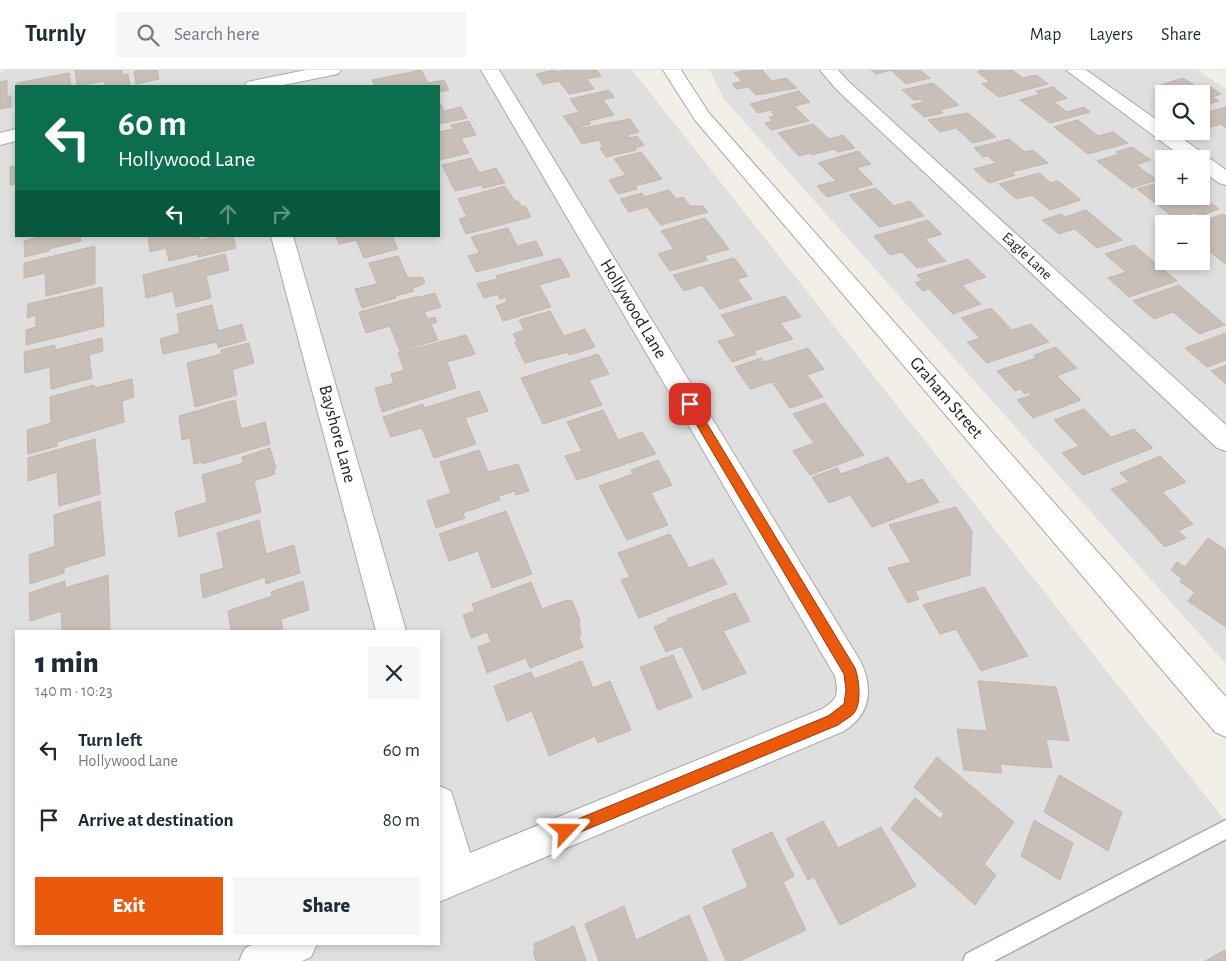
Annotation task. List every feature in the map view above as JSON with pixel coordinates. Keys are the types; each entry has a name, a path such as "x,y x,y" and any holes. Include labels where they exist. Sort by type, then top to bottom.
{"street":[{"path":"258,85 332,70"},
{"name":"Hollywood Lane","path":"449,879 833,720 850,708 853,690 850,672 490,70"},
{"name":"Graham Street","path":"672,70 702,116 1226,721"},
{"name":"Eagle Lane","path":"829,70 842,85 1226,441"},
{"path":"1078,73 1106,70"},
{"path":"1078,73 1185,150"},
{"path":"0,139 15,135"},
{"path":"1210,167 1226,179"},
{"name":"Bayshore Lane","path":"282,237 391,630"},
{"path":"440,811 449,879"},
{"path":"258,961 296,945"}],"lane":[{"path":"973,961 1226,829"}],"shaded area":[{"path":"9,70 632,70 1226,822 1226,961 0,961 0,72"},
{"path":"710,70 1197,70 1226,89 1226,664 723,98"}],"building":[{"path":"75,70 122,70 123,75 128,74 130,85 105,85 104,81 77,85"},
{"path":"139,70 157,70 159,79 136,84 134,72"},
{"path":"421,70 428,83 444,80 449,90 440,92 440,85 374,85 372,80"},
{"path":"554,70 557,72 596,70 601,76 587,79 594,89 569,94 559,81 543,84 536,74"},
{"path":"746,70 762,70 772,81 786,78 797,88 756,95 748,87 737,89 732,84 742,81 734,73"},
{"path":"871,70 891,70 876,74"},
{"path":"891,70 920,70 930,78 906,84"},
{"path":"983,70 1012,70 1023,78 1036,75 1048,84 999,97 982,84 990,82 977,72"},
{"path":"69,73 71,85 17,85 17,83"},
{"path":"1183,78 1194,85 1161,85"},
{"path":"7,80 7,96 11,96 11,107 0,109 0,82"},
{"path":"933,83 959,105 940,110 943,113 924,117 911,105 924,102 920,99 914,100 902,90"},
{"path":"1210,86 1221,94 1212,97 1219,101 1210,104"},
{"path":"1053,87 1067,98 1054,102 1067,112 1084,107 1090,112 1050,123 1020,100 1040,94 1036,91"},
{"path":"609,90 614,97 603,100 614,115 589,121 591,124 573,129 563,116 579,112 570,99"},
{"path":"799,91 810,102 794,106 809,121 771,130 765,123 772,121 769,117 775,116 770,110 758,113 750,104"},
{"path":"440,103 444,111 461,107 467,118 440,124"},
{"path":"1226,107 1226,128 1221,124 1210,127 1210,111"},
{"path":"968,113 996,137 973,143 956,128 940,132 928,120"},
{"path":"630,119 639,132 628,135 630,138 637,136 644,145 635,148 636,150 606,157 600,148 603,147 599,140 582,144 573,130"},
{"path":"1078,120 1098,136 1113,132 1128,143 1088,154 1054,127"},
{"path":"469,121 476,135 461,138 469,153 440,160 440,132 453,129 451,125"},
{"path":"813,124 829,139 843,135 855,148 838,152 834,149 812,155 810,153 799,156 778,133"},
{"path":"1009,139 1025,152 1033,150 1048,163 1011,172 1015,175 989,183 974,169 996,163 988,156 983,157 974,148"},
{"path":"1132,147 1151,160 1136,165 1155,179 1155,181 1132,188 1097,161 1119,154 1116,152"},
{"path":"858,151 871,164 857,168 873,184 827,197 817,186 836,181 818,163"},
{"path":"641,152 662,179 635,186 637,189 618,194 609,180 626,175 614,159"},
{"path":"471,158 479,173 496,168 505,183 483,188 481,185 455,191 442,165"},
{"path":"15,166 15,184 10,185 10,167"},
{"path":"1039,173 1051,183 1058,181 1081,200 1050,210 1032,195 1016,199 999,184"},
{"path":"1155,184 1155,203 1137,189"},
{"path":"505,186 515,201 518,201 522,207 525,206 531,217 466,234 459,219 467,217 458,199"},
{"path":"876,188 894,206 910,201 924,216 879,227 849,195"},
{"path":"669,190 676,199 683,197 690,206 703,206 708,212 661,225 647,207 629,212 620,199 642,193 644,197"},
{"path":"1210,202 1219,209 1203,215 1195,213 1171,215 1158,205 1210,205"},
{"path":"1086,210 1122,240 1097,248 1075,229 1059,234 1042,220 1061,214 1065,217"},
{"path":"1224,214 1226,216 1226,263 1210,252 1210,218"},
{"path":"705,218 729,249 705,256 708,260 670,271 658,254 674,249 661,231"},
{"path":"928,220 942,234 925,239 946,261 917,268 902,252 890,255 874,236"},
{"path":"508,228 517,246 536,241 543,255 476,272 468,256 479,253 471,237"},
{"path":"38,237 80,237 81,241 25,257 24,241"},
{"path":"148,237 199,237 200,240 213,237 233,237 236,248 198,257 198,254 169,261 166,248 150,252"},
{"path":"336,237 392,237 398,249 364,258 356,240 339,244"},
{"path":"1134,245 1155,263 1155,270 1164,270 1177,281 1129,297 1108,278 1126,272 1105,254"},
{"path":"95,246 95,284 46,296 45,273 24,278 24,263"},
{"path":"225,254 229,270 206,276 211,298 176,307 173,291 146,298 143,275"},
{"path":"398,256 408,278 422,277 425,282 412,288 414,291 362,308 355,289 377,284 369,263"},
{"path":"560,258 570,276 539,285 551,307 503,321 496,306 507,302 505,297 500,299 498,294 484,298 477,284 497,279 496,276"},
{"path":"734,258 748,276 737,279 752,299 720,309 702,285 684,291 673,275"},
{"path":"968,259 986,277 962,285 981,304 953,314 929,289 923,291 915,283 922,280 917,275"},
{"path":"1179,285 1225,325 1199,334 1173,312 1154,319 1133,301"},
{"path":"102,287 104,326 26,345 26,330 36,327 36,315 27,318 28,304"},
{"path":"435,293 441,307 424,312 428,319 435,317 437,322 431,324 438,340 400,351 390,326 366,333 359,312"},
{"path":"785,296 801,317 780,323 793,339 754,351 756,354 732,362 718,341 736,336 721,315"},
{"path":"212,305 218,331 242,324 246,340 218,348 217,342 163,354 160,339 180,333 177,314"},
{"path":"991,308 1012,330 1031,324 1049,342 987,363 967,342 980,338 961,318"},
{"path":"550,311 564,336 585,329 595,347 569,355 568,352 525,363 515,343 517,341 513,334 524,330 519,320"},
{"path":"1226,333 1226,360 1207,367 1185,348"},
{"path":"466,335 475,354 447,362 456,388 382,412 375,388 394,383 391,374 404,370 398,353"},
{"path":"102,338 103,351 89,355 92,378 51,389 50,367 25,373 24,352 55,345 55,350"},
{"path":"249,343 254,363 232,370 237,395 195,407 187,363 221,354 221,350"},
{"path":"1056,347 1077,368 1057,376 1081,400 1033,418 1017,400 1031,395 1029,392 1025,394 1020,389 1015,391 997,371 1036,358 1034,355"},
{"path":"808,348 824,369 807,375 823,397 790,408 772,382 750,389 735,367 761,358 764,362"},
{"path":"598,354 609,374 589,380 602,405 543,424 521,378"},
{"path":"1226,365 1226,384 1211,371"},
{"path":"132,379 134,397 122,401 124,422 57,442 57,446 28,454 27,430 51,423 50,397 94,385 95,388"},
{"path":"479,391 488,411 465,418 476,444 434,458 422,428 391,437 383,417 423,404 424,408"},
{"path":"235,400 241,429 265,422 270,444 202,464 202,462 194,464 190,438 182,440 179,416"},
{"path":"825,403 864,455 810,475 793,451 814,443 793,414"},
{"path":"1084,409 1111,437 1134,429 1153,448 1083,475 1062,453 1079,446 1054,420"},
{"path":"603,410 618,440 642,432 656,454 577,480 565,456 582,451 567,422"},
{"path":"95,439 100,494 59,506 57,472 28,481 28,458"},
{"path":"270,448 276,468 274,469 275,474 254,481 261,512 179,537 175,512 207,502 202,475 243,463 242,457"},
{"path":"479,450 488,472 518,464 529,491 516,495 515,491 499,496 500,500 463,513 465,518 436,528 427,501 451,493 440,462"},
{"path":"1160,456 1186,482 1162,492 1193,524 1178,531 1186,538 1165,547 1111,489 1129,482 1120,473"},
{"path":"888,457 908,484 922,479 939,502 872,527 850,495 829,503 812,477 837,468 841,474"},
{"path":"658,460 672,485 651,493 668,525 627,540 599,486 633,474 631,470"},
{"path":"100,501 105,555 64,568 64,573 30,584 29,555 55,546 54,515"},
{"path":"956,507 972,531 970,575 915,591 919,599 908,603 888,568 911,562 889,525"},
{"path":"506,511 532,574 492,588 478,551 449,561 439,534"},
{"path":"259,520 266,554 294,545 300,573 266,584 265,577 203,598 200,575 224,568 217,533"},
{"path":"670,534 689,568 713,559 727,584 639,618 621,580 630,577 618,553"},
{"path":"1208,538 1226,550 1226,627 1188,601 1195,592 1180,582 1182,579 1171,570 1177,562 1185,567"},
{"path":"108,575 110,630 62,630 61,611 30,621 29,593 65,581 65,588"},
{"path":"303,581 309,610 281,619 283,630 231,630 228,611 272,596 271,592"},
{"path":"531,582 542,609 567,600 572,601 580,620 581,634 579,637 583,647 530,668 526,658 487,673 478,647 491,642 487,632 471,638 463,615 475,611 472,604"},
{"path":"984,587 1028,656 981,671 956,629 940,634 923,605"},
{"path":"735,593 750,621 723,631 746,673 703,690 682,646 666,652 654,627 668,621 667,619"},
{"path":"673,655 692,697 658,710 640,667"},
{"path":"582,661 593,688 610,681 631,730 598,743 595,736 549,756 532,711 507,721 494,686 531,672 534,679"},
{"path":"978,681 1056,687 1069,741 1046,739 1052,768 1000,764 1002,773 964,770 957,729 987,731"},
{"path":"937,757 1014,822 984,864 996,875 975,905 891,829 915,798 940,819 944,814 914,787"},
{"path":"1059,775 1122,812 1108,851 1044,812"},
{"path":"1034,820 1073,843 1060,880 1021,856"},
{"path":"823,821 838,848 881,827 916,886 840,925 814,877 808,880 786,839"},
{"path":"772,832 794,876 783,882 806,930 740,961 726,961 703,907 748,887 732,850"},
{"path":"624,906 636,940 689,915 708,961 599,961 585,924"},
{"path":"574,926 586,961 536,961 533,951 535,950 534,944"},
{"path":"1225,950 1226,961 1205,961"}],"route":[{"path":"566,831 833,720 850,708 853,699 853,682 850,672 690,404"}]}
